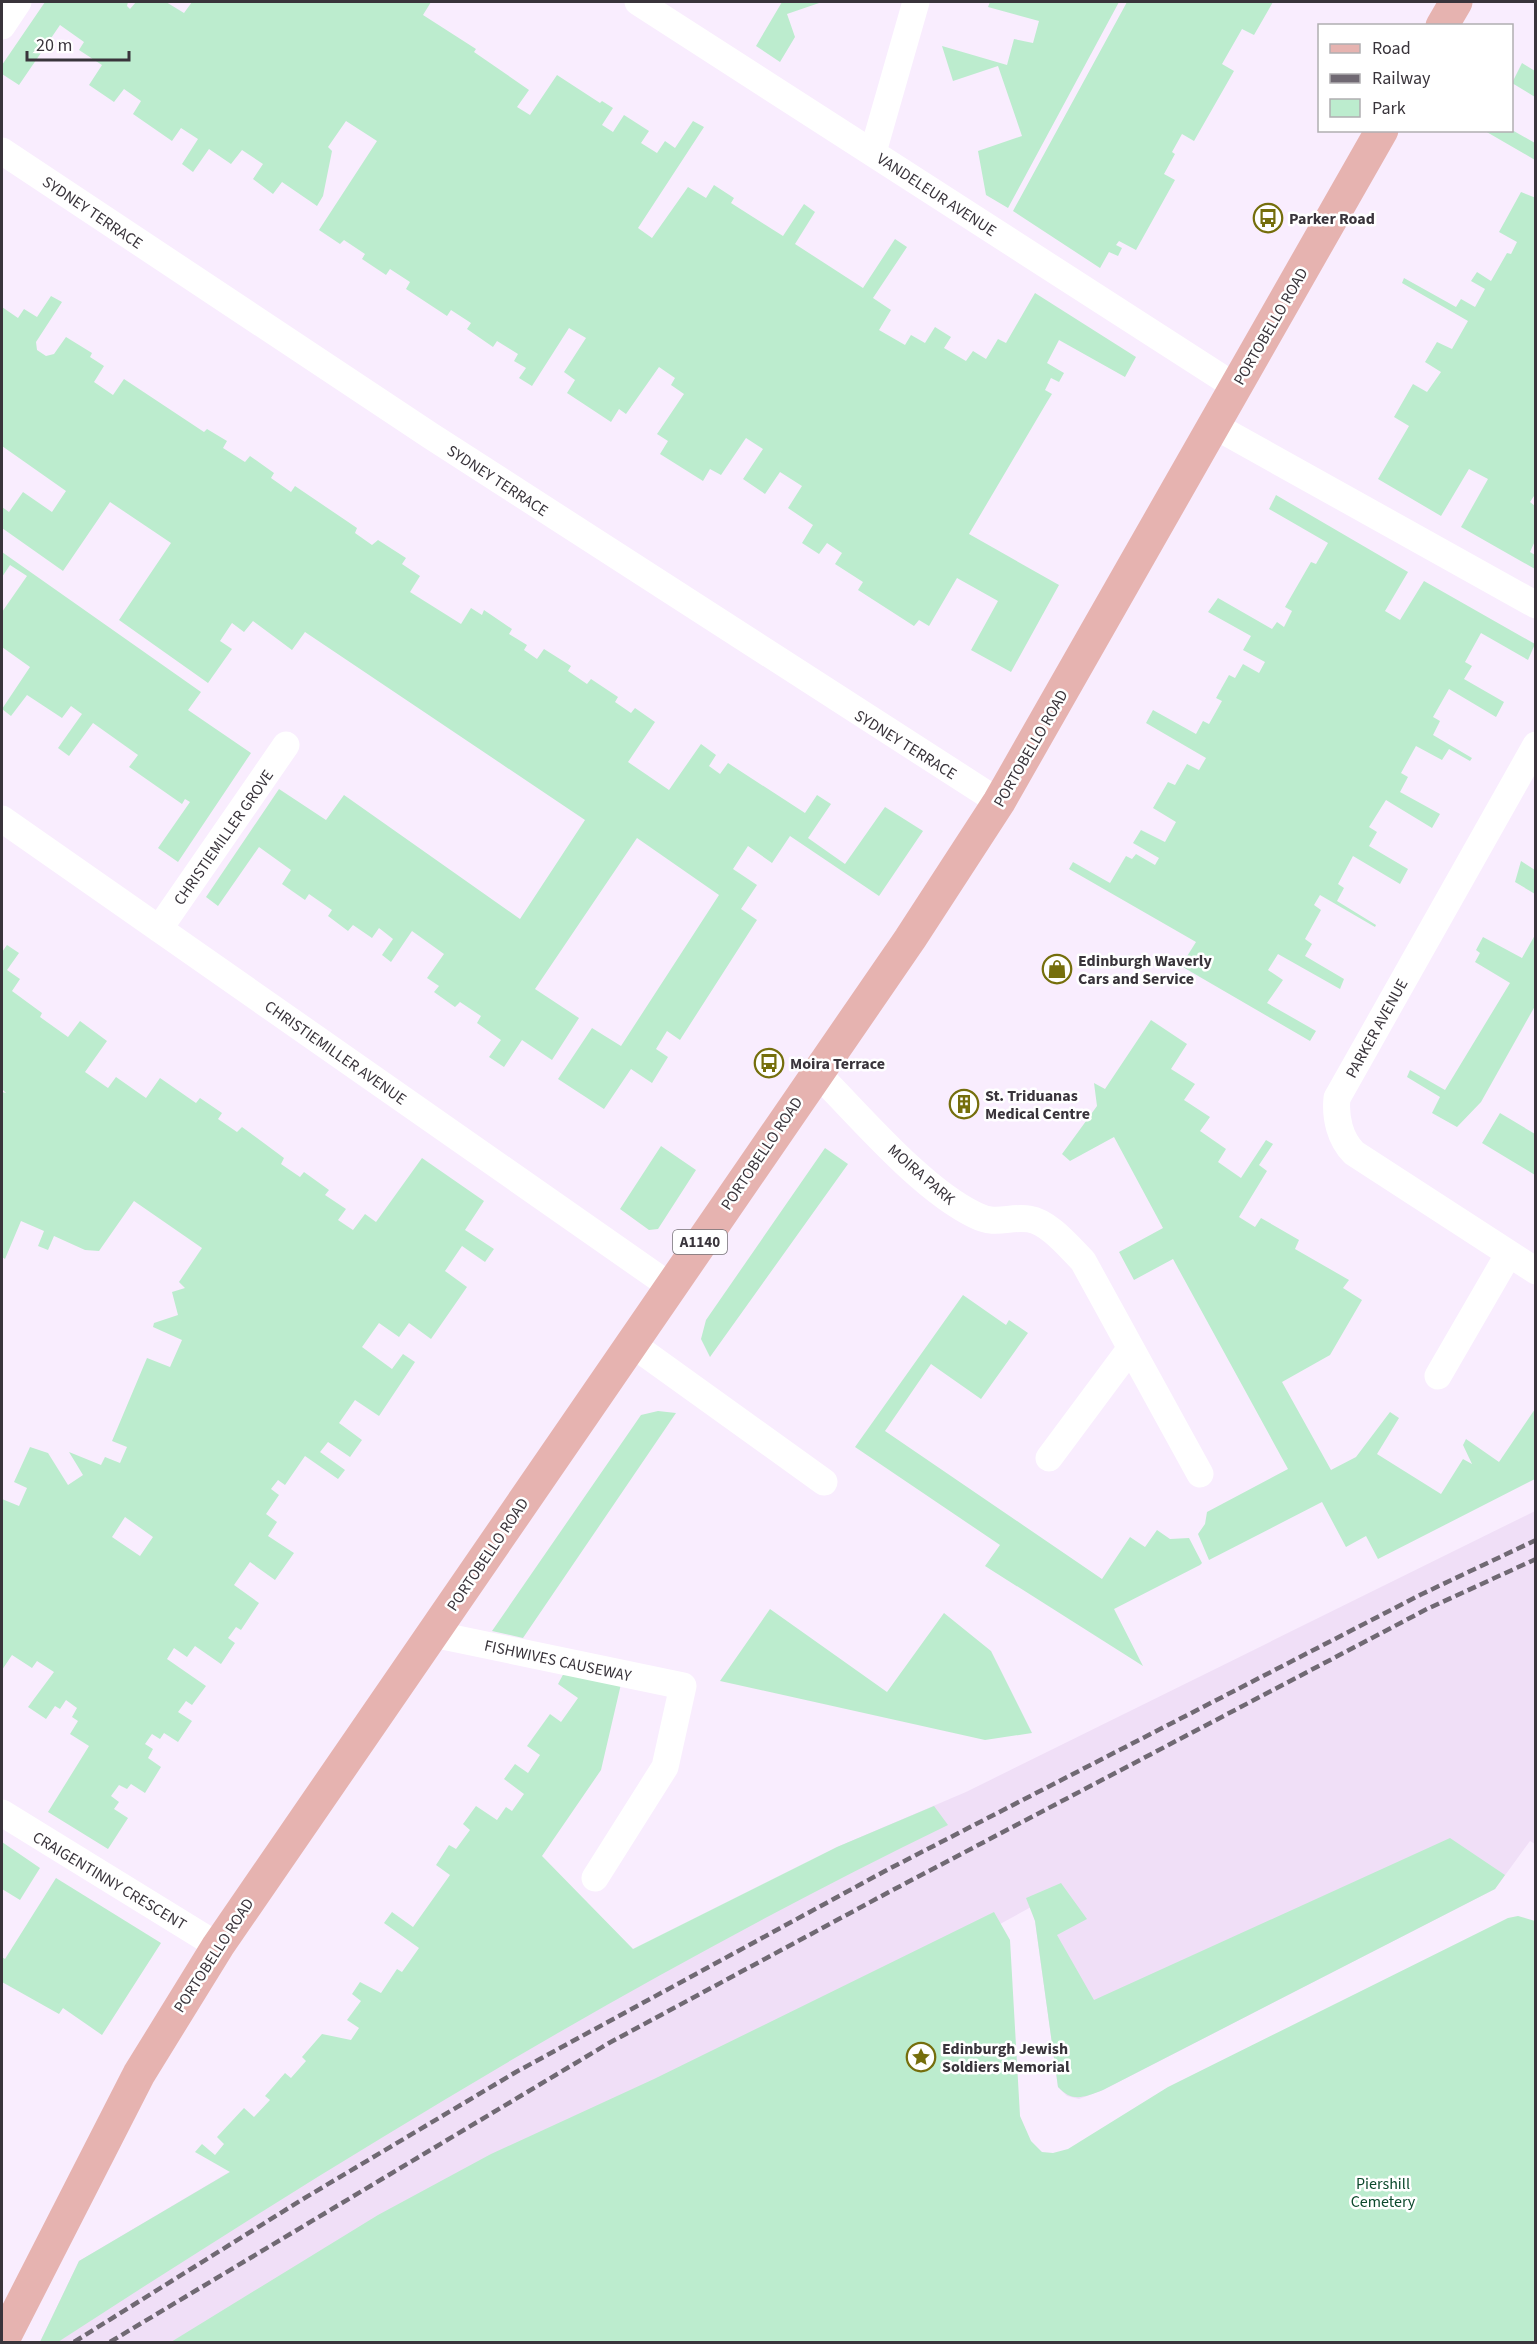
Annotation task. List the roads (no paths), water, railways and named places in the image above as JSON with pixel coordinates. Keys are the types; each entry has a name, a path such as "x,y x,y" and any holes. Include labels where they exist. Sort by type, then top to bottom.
{"main road":[{"path":"1443,24 1456,2"},
{"name":"PORTOBELLO ROAD","path":"2,2343 139,2074 218,1946 816,1072 910,939 999,802 1381,132"}],"street":[{"path":"2,26 18,2"},
{"name":"VANDELEUR AVENUE","path":"638,2 1236,387"},
{"path":"873,152 916,2"},
{"name":"SYDNEY TERRACE","path":"2,151 441,443 913,749 999,802"},
{"path":"1215,426 1536,605"},
{"name":"CHRISTIEMILLER GROVE","path":"159,929 286,745"},
{"name":"PARKER AVENUE","path":"1536,745 1337,1098 1336,1108 1340,1130 1354,1153 1508,1255 1536,1271"},
{"name":"CHRISTIEMILLER AVENUE","path":"2,819 670,1286"},
{"name":"MOIRA PARK","path":"816,1072 923,1179 956,1204 976,1216 995,1222 1030,1219 1069,1246 1083,1261 1200,1474"},
{"path":"1438,1376 1508,1255"},
{"path":"632,1344 824,1482"},
{"path":"1049,1458 1130,1349"},
{"name":"FISHWIVES CAUSEWAY","path":"433,1634 683,1686 665,1767 595,1878"},
{"name":"CRAIGENTINNY CRESCENT","path":"2,1813 218,1946"}],"railway":[{"path":"74,2342 303,2199 516,2072 885,1871 1422,1594 1536,1540"},
{"path":"110,2342 609,2043 889,1892 1427,1609 1536,1559"}],"place":[{"name":"Parker Road","path":"1268,218"},
{"name":"Edinburgh Waverly Cars and Service","path":"1057,969"},
{"name":"Moira Terrace","path":"769,1063"},
{"name":"St. Triduanas Medical Centre","path":"964,1104"},
{"name":"Edinburgh Jewish Soldiers Memorial","path":"921,2057"}],"park label":[{"name":"Piershill Cemetery","path":"1383,2192"}]}
